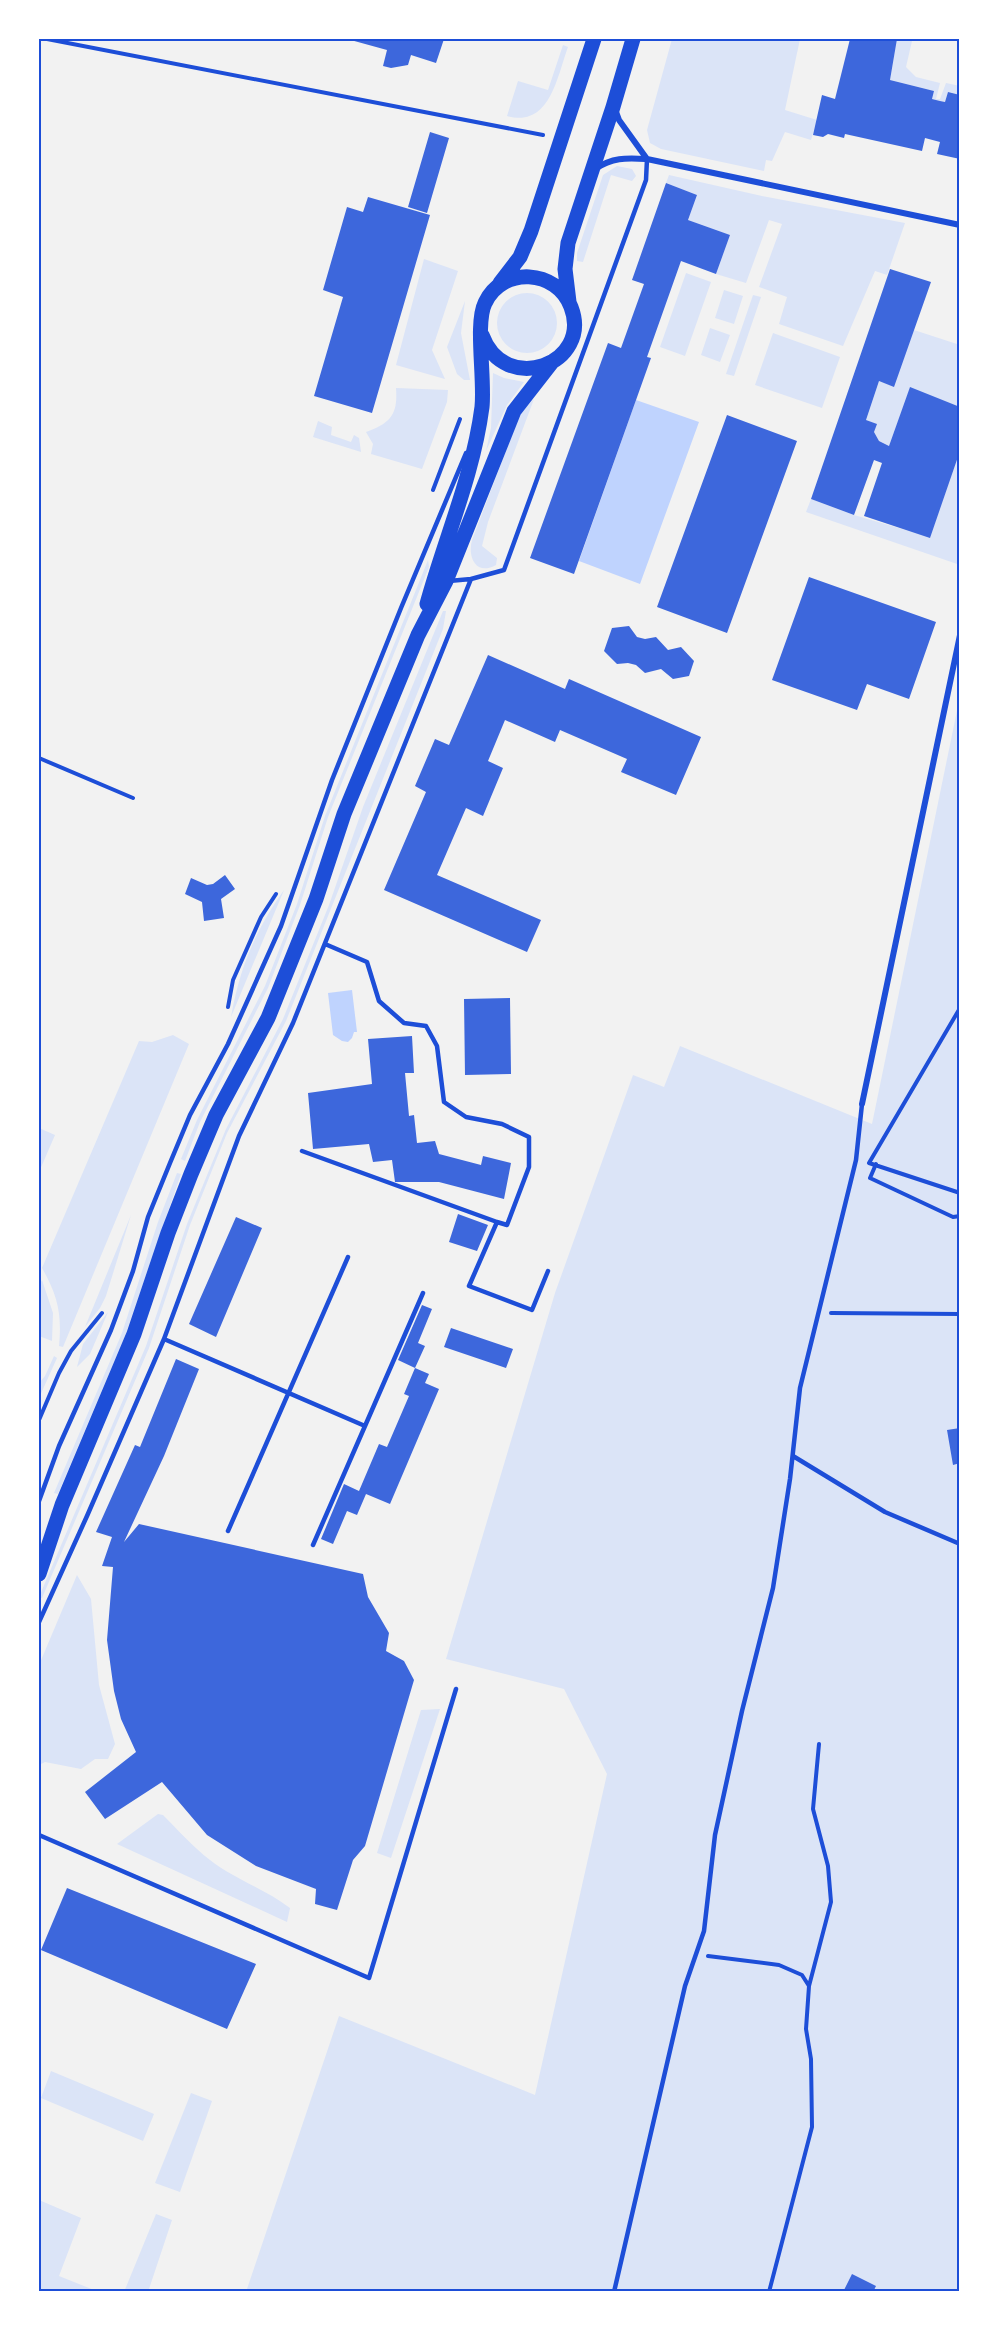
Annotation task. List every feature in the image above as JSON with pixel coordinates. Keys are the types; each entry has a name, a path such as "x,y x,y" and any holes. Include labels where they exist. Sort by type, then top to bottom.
{"main road":[{"path":"418,635 434,577 459,509 472,463 482,406 481,317 484,305 520,257 531,231 594,39"},
{"path":"568,302 565,268 568,243 614,107 633,39"},
{"path":"39,1574 62,1505 134,1334 168,1233 191,1174 216,1115 268,1018 316,899 344,814 418,635 446,581 514,411 566,348 573,331 573,313 568,302 560,290 541,278 519,277 498,286"},
{"path":"482,334 487,347 496,357 514,367 534,368 553,361"},
{"path":"39,1546 62,1505"}],"street":[{"path":"614,107 619,120 647,159"},
{"path":"592,171 607,161 620,158 647,159 960,225"},
{"path":"862,1104 960,635"}],"lane":[{"path":"446,581 471,579 504,570 646,180 647,159"},
{"path":"39,1501 59,1446 111,1330 133,1271 148,1217 190,1115 228,1044 281,927 317,819 401,608 478,426"},
{"path":"39,1622 164,1339 239,1136 292,1023 325,944 471,579"},
{"path":"302,1151 507,1225 529,1167 529,1137 502,1124 466,1117 444,1102 437,1046 426,1026 404,1023 379,1001 367,962 325,944"},
{"path":"614,2292 685,1986 704,1931 715,1835 742,1711 773,1588 793,1456 800,1388 856,1160 862,1104"},
{"path":"497,1222 469,1286 532,1310 548,1271"},
{"path":"228,1531 348,1257"},
{"path":"313,1545 423,1293"},
{"path":"164,1339 365,1426"},
{"path":"793,1456 885,1512 960,1544"},
{"path":"39,1835 369,1978 456,1689"}],"path":[{"path":"47,39 547,136"},
{"path":"430,497 462,413"},
{"path":"39,758 133,798"},
{"path":"227,1015 232,980 261,917 281,885"},
{"path":"960,1008 869,1163 960,1193"},
{"path":"876,1164 870,1178 953,1217 960,1216"},
{"path":"39,1420 67,1358 104,1310"},
{"path":"818,1312 960,1314"},
{"path":"769,2292 812,2127 812,2059 806,2029 809,1986 831,1902 828,1866 813,1809 819,1744"},
{"path":"696,1955 746,1959 779,1965 802,1975 809,1986"}],"shaded area":[{"path":"672,39 800,39 785,110 817,120 811,140 785,132 772,161 766,160 764,171 661,149 650,143 647,130"},
{"path":"897,39 917,39 912,41 906,67 916,77 940,83 936,99 940,99 946,83 960,86 960,95 948,92 945,102 932,99 934,91 890,80"},
{"path":"563,45 568,47 550,97 533,115 522,118 507,116 518,81 548,90"},
{"path":"617,166 632,169 636,176 632,181 611,175 583,262 577,261 577,253 603,175"},
{"path":"669,175 762,196 905,223 887,275 875,271 843,346 779,324 787,297 759,287 782,224 769,220 746,283 716,274 730,235 688,220 697,195 666,183"},
{"path":"424,259 458,271 432,350 445,379 396,365"},
{"path":"686,273 711,282 685,356 660,347"},
{"path":"724,290 743,296 734,324 715,318"},
{"path":"527,293 544,298 552,306 557,323 552,340 544,348 527,353 510,348 502,340 497,323 502,306 510,298"},
{"path":"753,295 761,297 734,376 726,374"},
{"path":"465,301 461,333 470,380 464,380 457,374 447,347"},
{"path":"710,328 730,335 720,362 701,355"},
{"path":"914,330 960,345 960,407 910,388 889,446 879,441 874,432 876,424 866,420 879,381 893,386"},
{"path":"773,333 840,357 822,408 755,385"},
{"path":"493,373 524,382 507,405 486,451 491,428"},
{"path":"396,388 448,390 447,402 422,469 371,454 373,444 366,432 382,425 391,416 396,405"},
{"path":"534,399 488,522 482,546 497,558 496,565 489,568 479,567 472,559 472,540 517,422 522,411"},
{"path":"318,421 332,427 331,435 351,442 354,435 359,438 361,452 313,437"},
{"path":"960,451 960,565 806,512 811,499 854,515 930,537"},
{"path":"428,560 429,567 328,817 300,905 268,988 200,1122 185,1161 181,1159 197,1120 265,986 297,904 325,816"},
{"path":"443,611 446,611 443,629 286,1021 227,1133 190,1225 149,1348 42,1598 39,1597 146,1346 187,1224 226,1129 283,1019 329,905 363,807"},
{"path":"960,696 960,2292 246,2292 339,2016 535,2095 607,1774 564,1689 446,1659 555,1293 633,1075 664,1087 680,1046 872,1124"},
{"path":"284,890 231,1017 239,982 250,950"},
{"path":"173,1035 189,1044 63,1347 59,1346 58,1306 42,1268 139,1041 152,1042"},
{"path":"39,1128 55,1135 39,1172"},
{"path":"177,1173 181,1174 125,1336 58,1494 54,1493 122,1333 158,1222"},
{"path":"131,1215 106,1296 85,1327"},
{"path":"42,1280 53,1313 52,1341 39,1336 39,1285"},
{"path":"108,1312 90,1354 77,1367 83,1344"},
{"path":"54,1356 57,1358 39,1398 39,1383 45,1376"},
{"path":"77,1575 91,1599 99,1685 115,1744 108,1759 95,1759 81,1769 45,1762 39,1765 39,1665"},
{"path":"440,1709 391,1858 377,1853 421,1710"},
{"path":"158,1814 163,1815 198,1850 219,1867 290,1908 287,1922 117,1844"},
{"path":"51,2071 154,2114 143,2141 41,2098"},
{"path":"191,2093 212,2101 180,2192 155,2183"},
{"path":"39,2200 81,2218 59,2276 94,2290 93,2292 39,2292"},
{"path":"156,2214 172,2220 148,2292 124,2292"}],"water":[{"path":"636,400 699,422 640,584 579,561"},
{"path":"352,990 357,1032 354,1032 348,1042 333,1035 328,993"}],"building":[{"path":"347,39 444,39 436,63 411,55 408,65 391,68 383,66 387,50"},
{"path":"850,39 897,39 890,80 934,91 932,99 940,101 945,102 948,92 960,95 960,159 937,154 940,142 925,138 922,151 845,134 844,138 828,134 823,137 813,135 822,95 835,99"},
{"path":"430,132 449,138 427,213 408,207"},
{"path":"666,183 697,195 688,220 730,235 716,274 681,261 647,357 651,358 574,574 530,558 608,343 621,348 644,284 632,280"},
{"path":"368,197 430,215 372,413 314,396 343,297 323,290 347,207 363,212"},
{"path":"890,269 931,282 894,387 879,381 866,420 877,424 874,432 879,441 889,446 910,387 960,407 960,451 930,538 864,516 882,463 874,460 854,515 811,499"},
{"path":"727,415 797,441 727,633 657,607"},
{"path":"809,577 936,622 909,699 867,684 857,710 772,680"},
{"path":"629,626 637,637 645,639 656,637 668,650 681,647 694,661 689,676 673,679 661,669 645,673 636,665 617,664 604,651 612,628"},
{"path":"488,655 565,689 569,679 701,737 676,795 621,772 627,759 560,730 555,742 505,720 488,761 503,768 483,816 466,808 437,875 541,920 527,952 384,890 426,792 415,786 435,739 449,745"},
{"path":"225,875 235,889 221,899 224,918 204,921 202,902 185,894 191,878 207,885 213,884"},
{"path":"510,998 511,1074 465,1075 464,999"},
{"path":"412,1036 414,1073 405,1073 409,1116 414,1115 417,1143 435,1141 439,1154 481,1165 483,1156 511,1163 504,1199 439,1182 395,1182 392,1160 373,1162 369,1144 313,1149 308,1093 372,1084 368,1039"},
{"path":"458,1214 488,1225 477,1251 449,1242"},
{"path":"236,1217 262,1228 216,1337 189,1324"},
{"path":"422,1305 432,1309 418,1343 425,1346 415,1368 398,1360"},
{"path":"451,1328 513,1349 506,1368 444,1347"},
{"path":"176,1359 199,1369 164,1456 124,1542 139,1524 363,1574 368,1597 389,1633 386,1651 404,1661 414,1680 365,1846 353,1860 337,1910 315,1904 316,1889 256,1866 207,1835 162,1782 105,1819 85,1792 136,1752 121,1719 114,1691 107,1640 113,1567 102,1566 112,1537 96,1532 135,1445 140,1447"},
{"path":"415,1368 429,1374 425,1383 439,1389 390,1504 366,1494 357,1515 347,1511 333,1544 321,1539 344,1484 359,1491 379,1444 387,1447 409,1396 404,1394"},
{"path":"960,1428 960,1463 953,1465 947,1430"},
{"path":"67,1888 256,1964 227,2029 41,1950"},
{"path":"852,2274 876,2286 873,2292 843,2292"}]}
